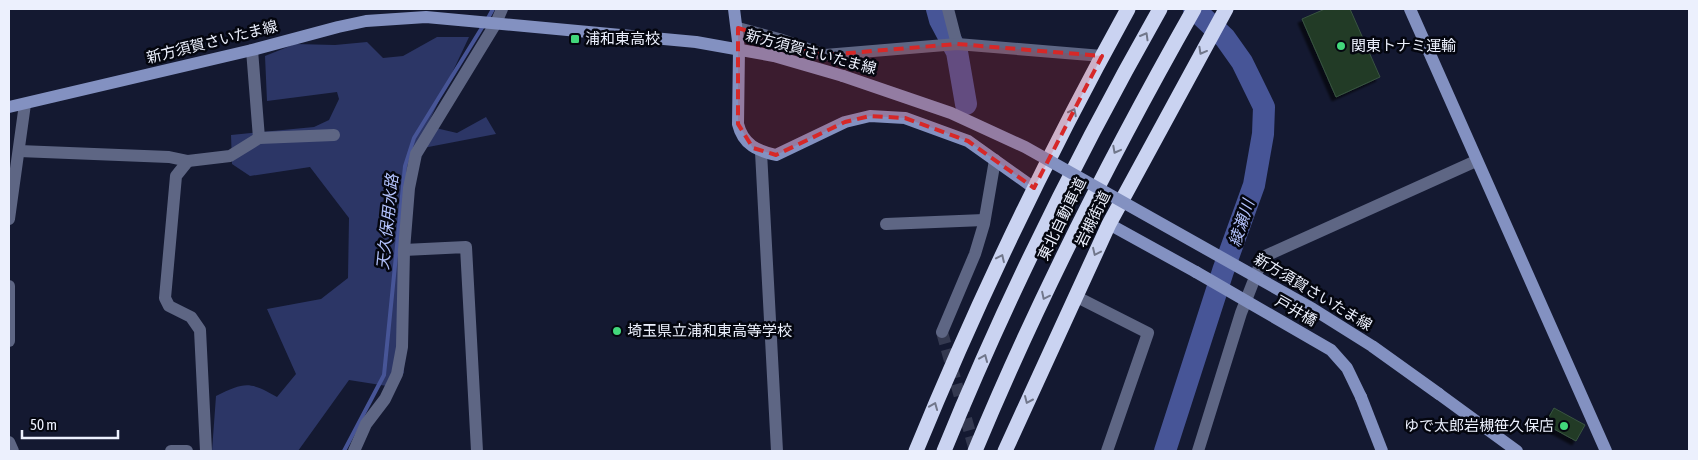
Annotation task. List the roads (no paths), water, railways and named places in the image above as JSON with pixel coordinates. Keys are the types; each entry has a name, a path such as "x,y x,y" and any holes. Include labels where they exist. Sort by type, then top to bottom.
{"highway":[{"path":"916,451 958,349 1034,188 1128,9"},
{"name":"東北自動車道","path":"944,451 1043,229 1129,64 1160,9"},
{"name":"東北自動車道","path":"975,451 1085,211 1147,92 1194,9"},
{"name":"岩槻街道","path":"1005,451 1109,224 1226,9"}],"main road":[{"path":"734,9 738,28 740,132 746,142 762,152 776,155 782,154 846,122 870,116 905,118 968,141 1034,188"},
{"path":"1410,9 1606,451"},
{"name":"新方須賀さいたま線","path":"9,108 366,21 426,17 496,22 659,38 774,56 843,76 951,113 1025,147 1321,314 1372,346 1439,394 1502,447 1517,451"},
{"name":"戸井橋","path":"1109,224 1331,350 1347,368 1361,397 1382,451"}],"street":[{"path":"354,451 366,424 385,399 397,374 402,347 404,250 409,188 416,154 502,9"},
{"path":"948,9 956,44"},
{"path":"738,28 779,39 825,55 956,44 1102,56"},
{"path":"252,50 258,138"},
{"path":"9,218 25,104"},
{"path":"19,151 169,157 188,161 230,156 258,138 334,135"},
{"path":"762,152 776,451"},
{"path":"942,332 975,254 984,220 995,160"},
{"path":"188,161 176,176 166,298 170,306 191,317 200,330 206,451"},
{"path":"1198,451 1242,312 1263,257 1476,161"},
{"path":"886,224 984,220"},
{"path":"404,250 466,247 477,451"},
{"path":"9,286 9,341"},
{"path":"1075,296 1148,333 1107,451"},
{"path":"9,442 13,451"},
{"path":"170,451 187,451"}],"waterway":[{"name":"天久保用水路","path":"487,20 493,9"},
{"path":"937,9 940,20 957,52 966,104"},
{"name":"綾瀬川","path":"1165,451 1223,271 1254,185 1263,134 1264,107 1242,62 1225,38 1194,9"},
{"name":"天久保用水路","path":"344,451 384,375 405,166 414,138 483,26"}],"tunnel":[{"path":"942,332 975,451"}],"place":[{"name":"浦和東高校","path":"575,39"},
{"name":"関東トナミ運輸","path":"1341,46"},
{"name":"埼玉県立浦和東高等学校","path":"617,331"},
{"name":"ゆで太郎岩槻笹久保店","path":"1564,426"}]}
